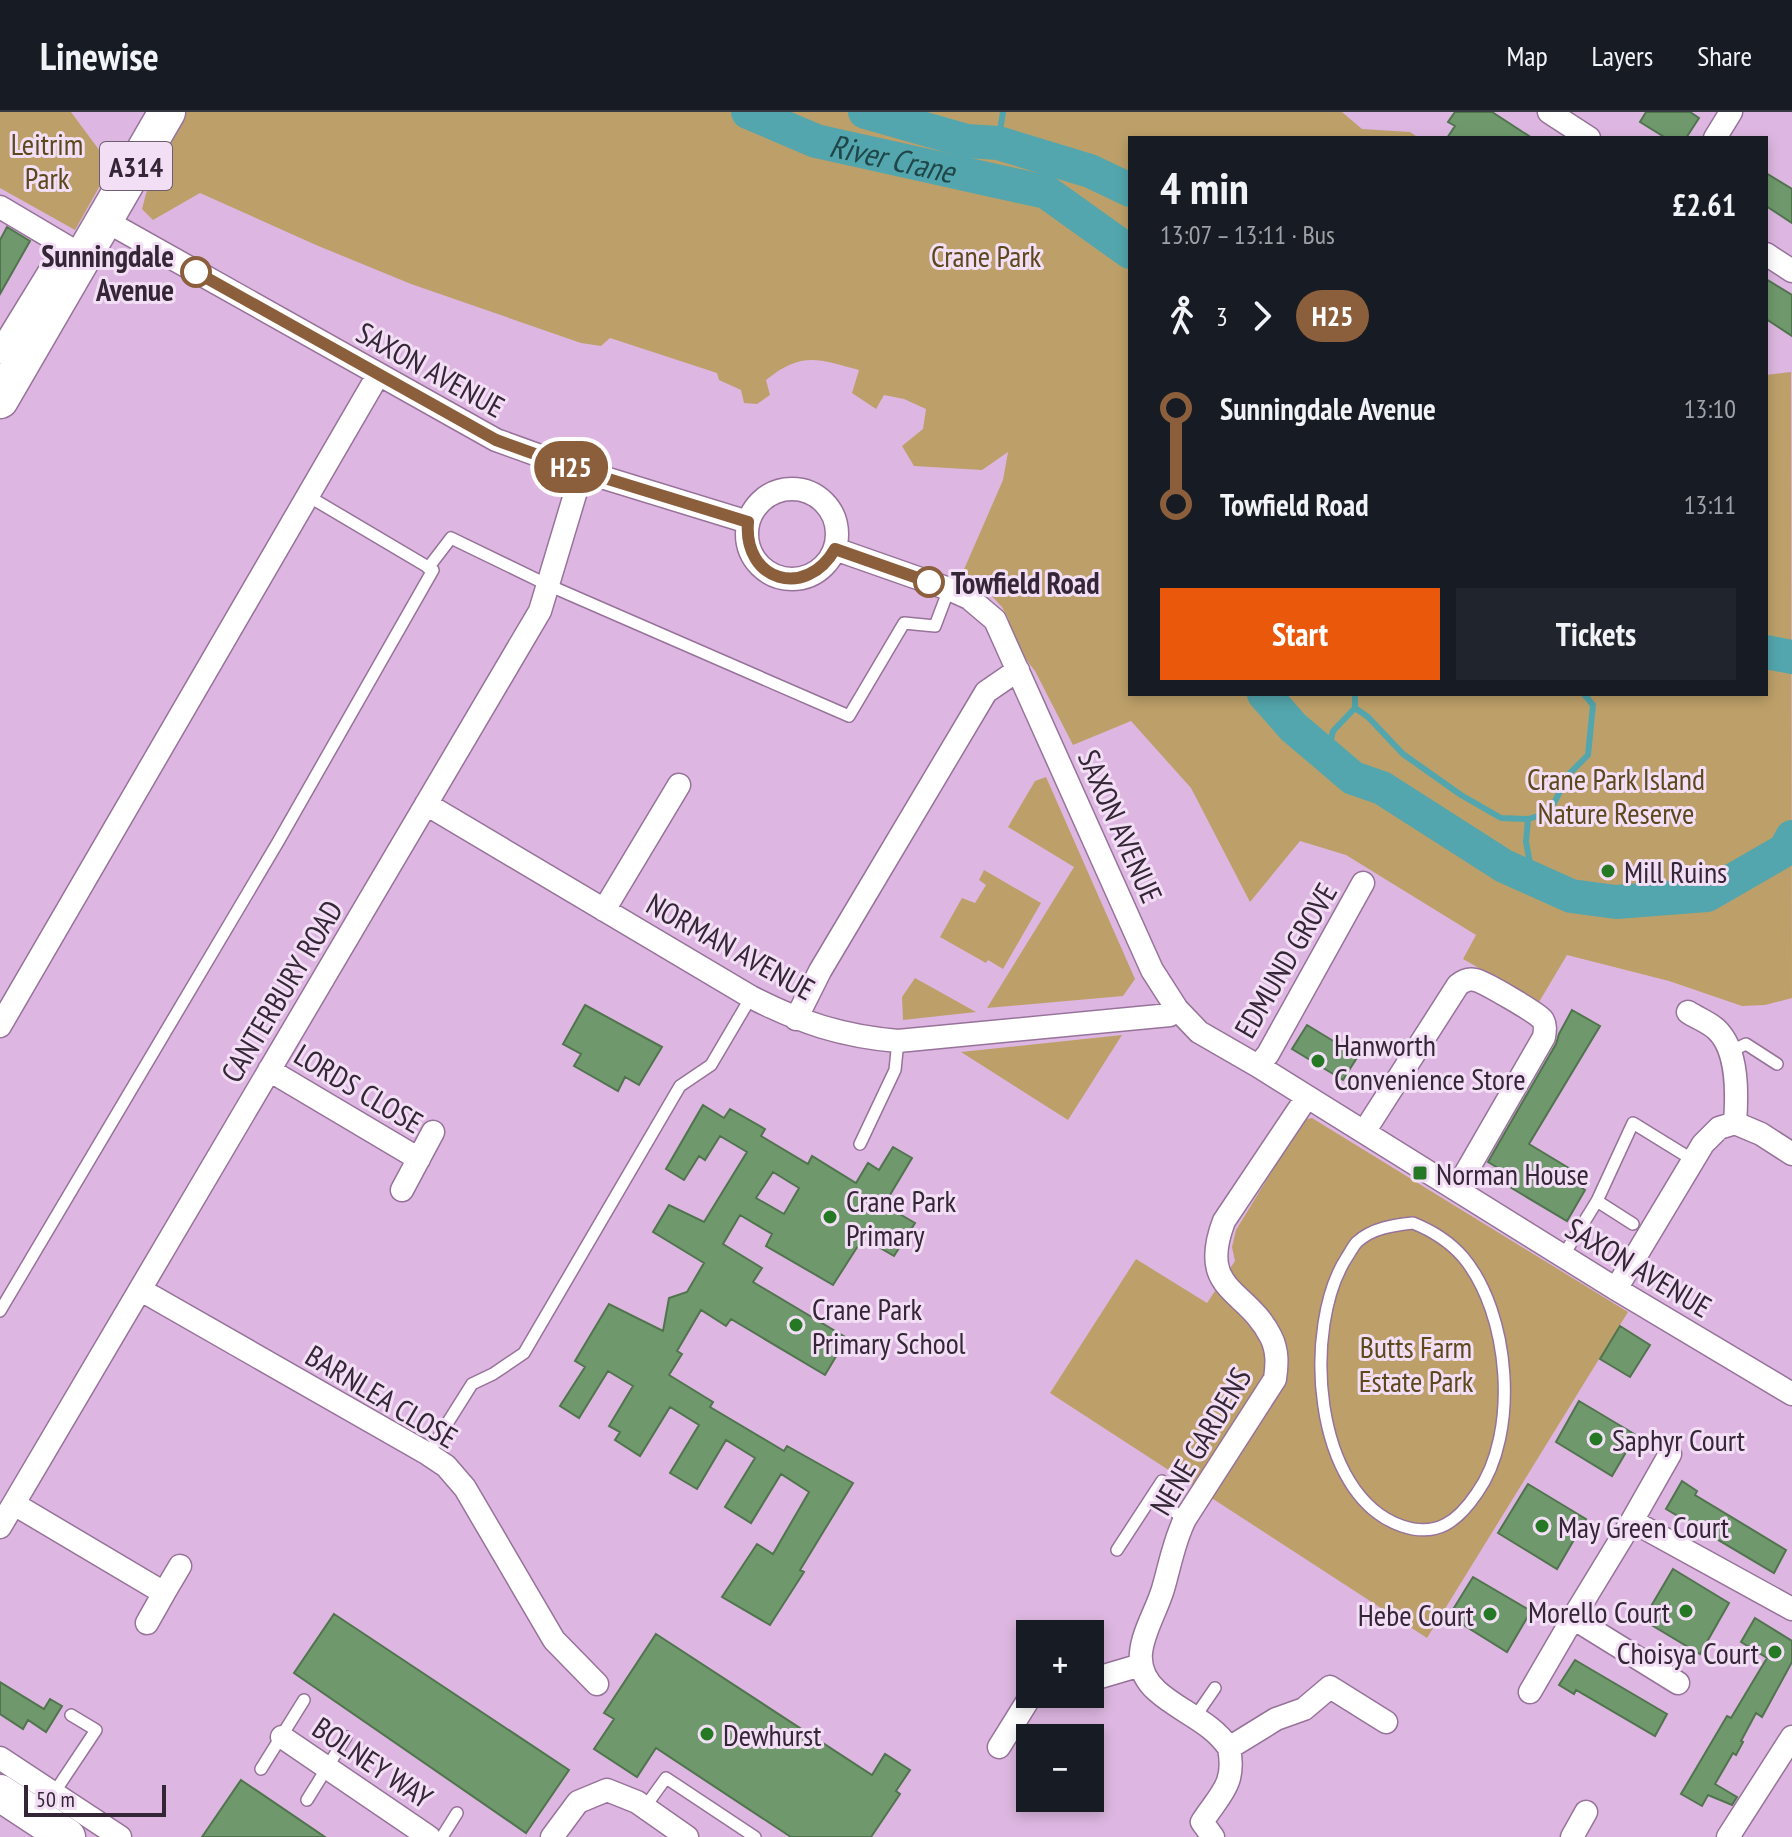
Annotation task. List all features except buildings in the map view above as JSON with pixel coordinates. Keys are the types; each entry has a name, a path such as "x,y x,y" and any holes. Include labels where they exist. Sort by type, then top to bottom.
{"main road":[{"name":"A314","path":"0,400 74,251 109,207 167,112"},
{"path":"0,1793 67,1837"},
{"path":"0,1820 25,1837"}],"street":[{"path":"1549,112 1586,136"},
{"path":"1716,136 1731,112"},
{"path":"0,207 74,251 0,352"},
{"name":"SAXON AVENUE","path":"109,207 378,375 496,440 582,471 748,522"},
{"path":"1768,255 1792,271"},
{"path":"0,1026 378,375"},
{"name":"CANTERBURY ROAD","path":"0,1527 540,611 582,471"},
{"path":"791,489 805,491 818,497 835,520 835,549 816,572 802,578 772,574 759,565 751,552 747,537 748,522 754,509 764,499 791,489"},
{"name":"SAXON AVENUE","path":"835,549 949,589 969,598 995,620 1152,970 1177,1009 1199,1032 1792,1394"},
{"path":"796,1019 820,971 986,692 1018,670"},
{"path":"604,910 679,785"},
{"name":"NORMAN AVENUE","path":"426,804 751,997 796,1019 857,1037 898,1041 1170,1015 1177,1009"},
{"name":"EDMUND GROVE","path":"1258,1066 1268,1054 1363,883"},
{"path":"1364,1132 1458,985 1467,979 1477,980 1505,996 1541,1018 1545,1027 1544,1037 1457,1188"},
{"path":"1688,1012 1718,1030 1729,1052 1736,1073 1735,1123"},
{"name":"LORDS CLOSE","path":"269,1070 419,1159"},
{"name":"NENE GARDENS","path":"1141,1665 1144,1637 1162,1593 1178,1532 1275,1379 1277,1358 1271,1337 1259,1320 1224,1285 1216,1264 1216,1241 1224,1221 1307,1097"},
{"path":"1616,1289 1693,1160 1719,1128 1735,1123 1761,1134 1792,1154"},
{"name":"LORDS CLOSE","path":"402,1190 433,1132"},
{"name":"BARNLEA CLOSE","path":"141,1290 446,1466 465,1488 554,1640 597,1684"},
{"path":"1530,1692 1670,1454"},
{"path":"14,1504 164,1593"},
{"path":"1632,1521 1792,1609"},
{"path":"147,1623 180,1566"},
{"path":"1573,1618 1678,1683"},
{"path":"1104,1676 1141,1665 1157,1691 1221,1735 1229,1748 1233,1767 1229,1783 1202,1822 1213,1837"},
{"path":"1229,1748 1276,1719 1304,1709 1334,1680 1386,1722"},
{"path":"999,1747 1023,1708"},
{"name":"BOLNEY WAY","path":"282,1737 429,1837"},
{"path":"1728,1837 1792,1737"},
{"path":"0,1758 120,1837"},
{"path":"552,1837 578,1802 607,1790 645,1807 687,1837"}],"lane":[{"path":"0,1311 278,842 433,570 308,496"},
{"path":"428,568 451,538 548,585 849,716 904,623 935,626 949,589"},
{"path":"428,1454 472,1384 524,1353 680,1086 711,1065 751,997"},
{"path":"860,1144 895,1070 898,1041"},
{"path":"1729,1052 1746,1044 1777,1064"},
{"path":"1563,1256 1597,1201 1633,1123 1693,1160"},
{"path":"1597,1201 1633,1224"},
{"path":"1413,1223 1431,1231 1447,1241 1464,1259 1491,1311 1502,1364 1505,1397 1495,1458 1481,1489 1458,1517 1442,1528 1412,1530 1393,1523 1373,1510 1343,1469 1324,1411 1321,1371 1323,1333 1329,1297 1338,1271 1357,1242 1397,1224 1413,1223"},
{"path":"1117,1550 1162,1481"},
{"path":"1152,1497 1185,1519"},
{"path":"1195,1717 1215,1688"},
{"path":"261,1769 304,1700"},
{"path":"54,1793 96,1730 71,1715"},
{"path":"307,1800 346,1737"},
{"path":"645,1807 666,1778 754,1837"},
{"path":"442,1837 457,1813"}],"green space":[{"name":"Leitrim Park","path":"0,112 71,112 111,166 75,230 0,188"},
{"name":"Crane Park","path":"184,112 1342,112 1362,129 1410,132 1416,136 1128,136 1128,696 1768,696 1768,375 1791,372 1792,998 1765,1005 1742,1006 1669,981 1567,955 1539,1002 1463,959 1476,935 1346,855 1300,841 1250,902 1191,788 1131,721 1073,745 1035,671 1012,641 1008,618 1002,607 986,590 962,574 1003,480 1008,452 982,470 914,466 902,446 923,429 926,409 904,399 884,395 876,409 852,393 859,370 821,361 800,361 766,380 770,395 757,404 744,403 741,390 719,380 717,373 610,338 601,346 581,343 411,284 200,193 153,220 142,209 151,175"},
{"path":"1046,777 1135,979 1123,996 987,1008 1074,867 1008,827 1035,781"},
{"path":"984,870 1041,903 1003,969 940,937 962,898 975,903 986,885 979,880"},
{"path":"915,978 976,1012 903,1020 902,997"},
{"path":"1122,1035 1068,1120 961,1052"},
{"name":"Butts Farm Estate Park","path":"1312,1118 1628,1312 1427,1638 1050,1393 1136,1259 1207,1303 1235,1261 1232,1247 1236,1230 1303,1120"}],"waterway":[{"name":"River Crane","path":"748,112 816,141 1046,192 1128,251"},
{"name":"River Crane","path":"865,112 967,141 998,143 1090,171 1128,189"},
{"path":"998,143 1003,112"},
{"name":"River Crane","path":"1768,652 1792,657"},
{"path":"1266,696 1293,727 1353,778 1382,788 1504,866 1571,896 1616,902 1707,895 1785,850 1792,837"},
{"path":"1327,757 1333,731 1355,708 1355,696"},
{"path":"1533,879 1526,842 1528,819 1538,816 1554,803 1569,774 1588,755 1593,705 1586,696"},
{"path":"1355,708 1368,717 1403,754 1461,795 1501,818 1528,819"}],"bus line":[{"name":"H25","path":"196,272 496,440 582,471 748,522 747,537 751,552 759,565 772,574 786,579 802,578 816,572 835,549 929,582"}],"place":[{"name":"Sunningdale Avenue","path":"196,272"},
{"name":"Towfield Road","path":"929,582"},
{"name":"Mill Ruins","path":"1608,871"},
{"name":"Hanworth Convenience Store","path":"1318,1061"},
{"name":"Norman House","path":"1420,1173"},
{"name":"Crane Park Primary","path":"830,1217"},
{"name":"Crane Park Primary School","path":"796,1325"},
{"name":"Saphyr Court","path":"1596,1439"},
{"name":"May Green Court","path":"1542,1526"},
{"name":"Morello Court","path":"1686,1611"},
{"name":"Hebe Court","path":"1490,1614"},
{"name":"Choisya Court","path":"1775,1652"},
{"name":"Dewhurst","path":"707,1734"}],"park label":[{"name":"Crane Park Island Nature Reserve","path":"1616,795"}]}
